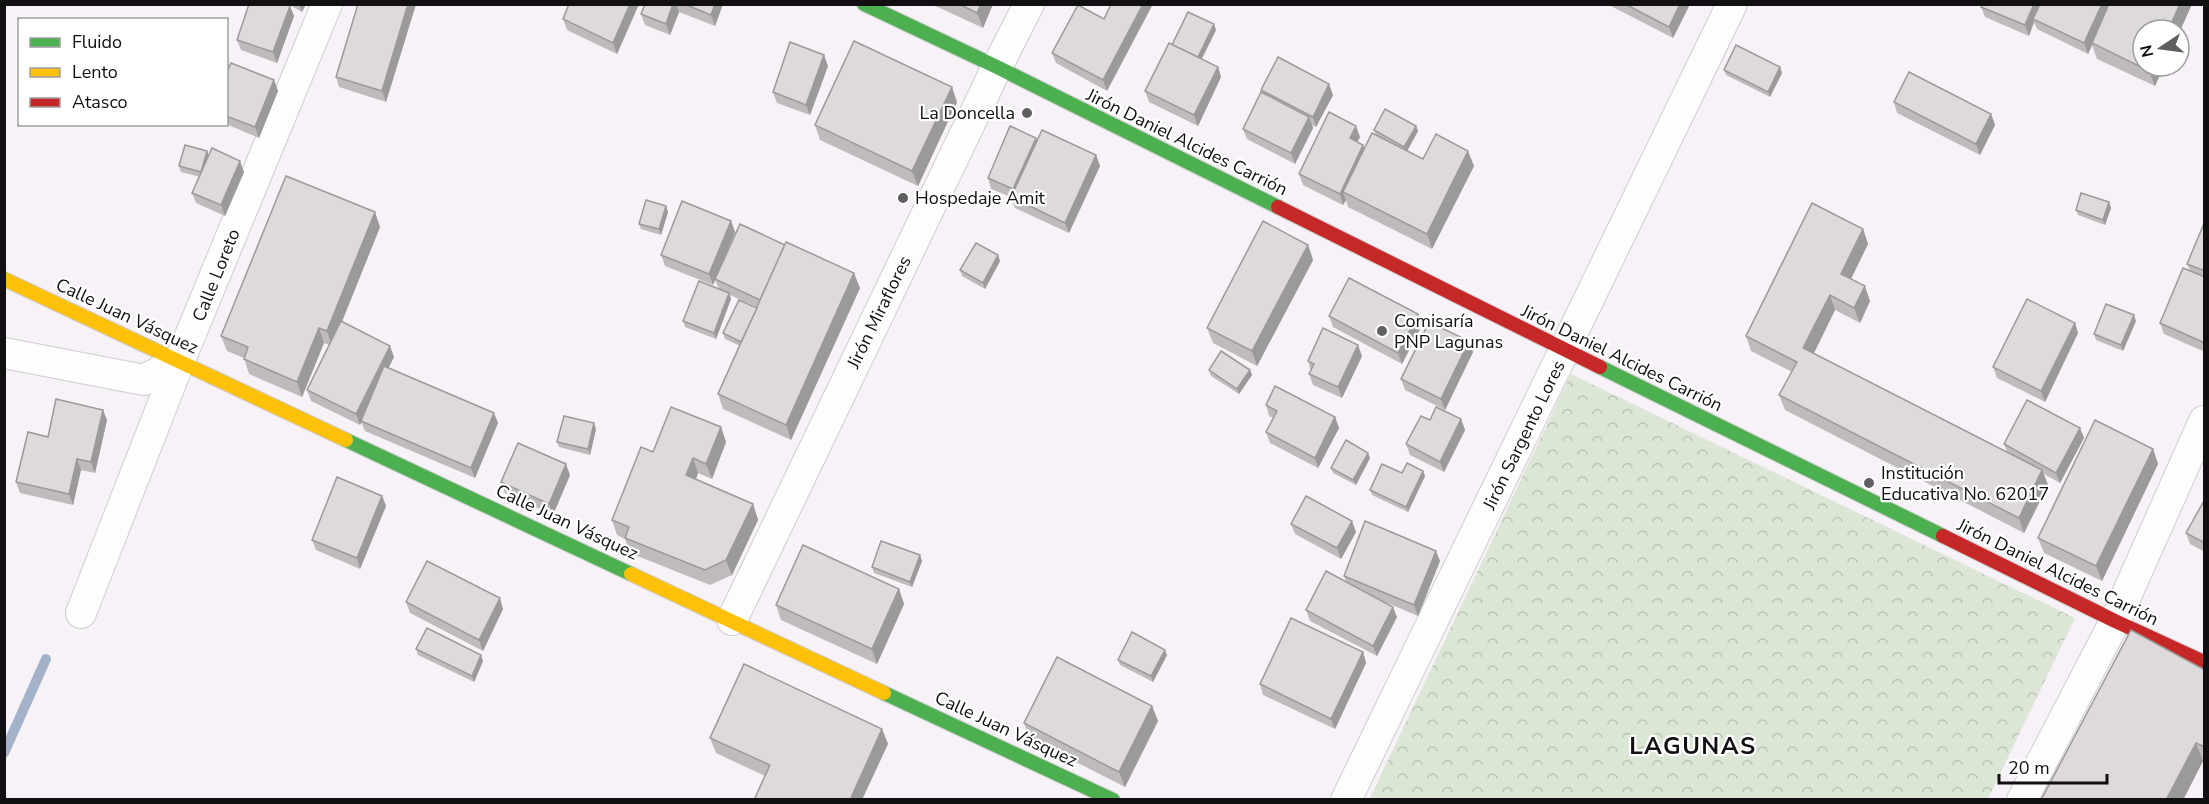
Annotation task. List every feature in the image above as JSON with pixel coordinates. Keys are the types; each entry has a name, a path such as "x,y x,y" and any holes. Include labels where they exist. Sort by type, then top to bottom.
{"street":[{"name":"Calle Loreto","path":"81,613 180,360 327,4"},
{"name":"Jirón Daniel Alcides Carrión","path":"864,4 996,67 1565,351 2115,621 2205,662"},
{"name":"Jirón Miraflores","path":"732,620 996,67 1029,4"},
{"name":"Jirón Sargento Lores","path":"1346,800 1732,4"},
{"name":"Calle Juan Vásquez","path":"4,279 1113,800"},
{"path":"4,354 144,380 180,360"},
{"path":"2022,800 2115,621 2205,421"}],"green space":[{"path":"1571,374 2075,618 1988,799 1369,800"}],"building":[{"path":"249,4 287,4 290,6 273,52 237,40"},
{"path":"358,4 408,4 382,91 336,77"},
{"path":"569,4 630,4 613,43 563,19"},
{"path":"645,4 673,4 666,24 641,14"},
{"path":"684,4 715,4 711,15"},
{"path":"959,4 981,4 977,13"},
{"path":"1111,4 1143,4 1103,80 1052,53 1078,5 1104,19"},
{"path":"1625,4 1680,4 1669,27"},
{"path":"1982,4 2034,4 2025,25 1981,7"},
{"path":"2040,4 2102,4 2084,43 2033,19"},
{"path":"2109,4 2180,4 2174,18 2131,18 2131,62 2092,43"},
{"path":"1188,12 1214,24 1198,57 1172,45"},
{"path":"854,41 952,87 912,171 815,125"},
{"path":"790,42 824,55 806,105 773,92"},
{"path":"1169,43 1218,67 1194,115 1145,91"},
{"path":"1736,45 1780,67 1768,92 1724,70"},
{"path":"1278,57 1329,84 1313,117 1261,90"},
{"path":"231,63 274,80 255,127 228,117 228,70"},
{"path":"1909,72 1991,114 1976,144 1894,102"},
{"path":"1261,92 1309,117 1291,153 1243,129"},
{"path":"1385,109 1416,126 1404,147 1374,130"},
{"path":"1329,112 1356,126 1350,138 1363,145 1340,194 1299,174"},
{"path":"1010,126 1036,138 1013,189 988,178"},
{"path":"1042,130 1096,155 1065,223 1011,197"},
{"path":"1372,133 1423,159 1436,134 1468,151 1427,234 1343,192"},
{"path":"185,145 207,151 201,172 179,166"},
{"path":"212,148 240,161 221,205 192,193"},
{"path":"286,176 375,212 327,331 319,328 297,382 244,359 248,347 221,336"},
{"path":"2081,193 2109,202 2103,220 2076,210"},
{"path":"646,200 666,206 659,229 639,224"},
{"path":"682,201 731,221 709,274 661,255"},
{"path":"1812,203 1863,229 1841,274 1865,286 1854,308 1830,295 1803,348 2042,470 2019,518 1779,395 1797,362 1746,336"},
{"path":"1263,221 1308,245 1252,351 1207,328"},
{"path":"2205,221 2205,271 2187,264"},
{"path":"740,224 785,245 760,300 715,279"},
{"path":"786,242 854,273 786,425 718,394"},
{"path":"976,243 998,255 983,283 960,270"},
{"path":"2183,268 2205,277 2205,343 2160,323"},
{"path":"1349,278 1418,314 1398,353 1329,316"},
{"path":"699,281 729,293 714,333 683,321"},
{"path":"2027,299 2075,323 2041,391 1993,367"},
{"path":"739,300 757,308 741,342 723,333"},
{"path":"2106,304 2134,315 2121,345 2094,334"},
{"path":"341,321 390,346 356,414 307,390"},
{"path":"1429,322 1469,341 1441,399 1401,379"},
{"path":"1323,328 1358,345 1338,387 1309,374 1314,364 1308,361"},
{"path":"1221,351 1250,370 1237,389 1209,370"},
{"path":"384,366 494,413 471,468 361,421"},
{"path":"1275,386 1335,417 1315,458 1266,432 1277,411 1266,405"},
{"path":"56,399 103,410 91,462 77,459 69,494 16,482 28,432 48,437"},
{"path":"2027,400 2080,428 2056,473 2004,444"},
{"path":"671,407 721,427 706,464 693,458 686,475 753,504 726,560 705,570 625,538 629,527 612,520 641,447 653,452"},
{"path":"1436,407 1461,419 1440,462 1406,444 1421,416 1430,420"},
{"path":"564,416 594,423 588,449 557,442"},
{"path":"2095,420 2153,449 2096,566 2038,538"},
{"path":"1346,440 1368,453 1353,480 1331,468"},
{"path":"518,443 566,464 549,504 501,482"},
{"path":"1407,463 1423,471 1406,507 1370,490 1382,464 1402,473"},
{"path":"337,477 382,496 357,558 312,540"},
{"path":"1306,496 1352,521 1337,548 1291,524"},
{"path":"2205,499 2205,543 2186,533"},
{"path":"1365,521 1436,551 1414,605 1344,576"},
{"path":"881,541 920,555 910,582 872,567"},
{"path":"803,545 899,589 872,649 776,605"},
{"path":"427,561 500,598 479,640 406,602"},
{"path":"1326,571 1393,607 1373,646 1306,610"},
{"path":"1291,618 1363,652 1331,719 1260,684"},
{"path":"427,628 481,655 472,676 416,649"},
{"path":"2131,630 2205,670 2205,747 2196,743 2166,800 2041,800"},
{"path":"1132,632 1165,650 1151,676 1118,660"},
{"path":"1057,657 1152,706 1119,772 1024,723"},
{"path":"744,664 882,729 850,800 754,800 770,765 710,738"}],"waterway":[{"path":"4,753 46,659"}],"traffic: fast":[{"path":"864,4 997,67 1278,207"},
{"path":"1600,367 1943,536"},
{"path":"346,440 631,574"},
{"path":"884,693 1113,800"}],"traffic: slow":[{"path":"4,279 346,440"},
{"path":"631,574 884,693"}],"traffic: jam":[{"path":"1278,207 1600,367"},
{"path":"1943,536 2204,662"}],"place":[{"name":"La Doncella","path":"1027,113"},
{"name":"Hospedaje Amit","path":"903,198"},
{"name":"Comisaría PNP Lagunas","path":"1382,331"},
{"name":"Institución Educativa No. 62017","path":"1869,483"}],"district":[{"name":"LAGUNAS","path":"1693,746"}]}
